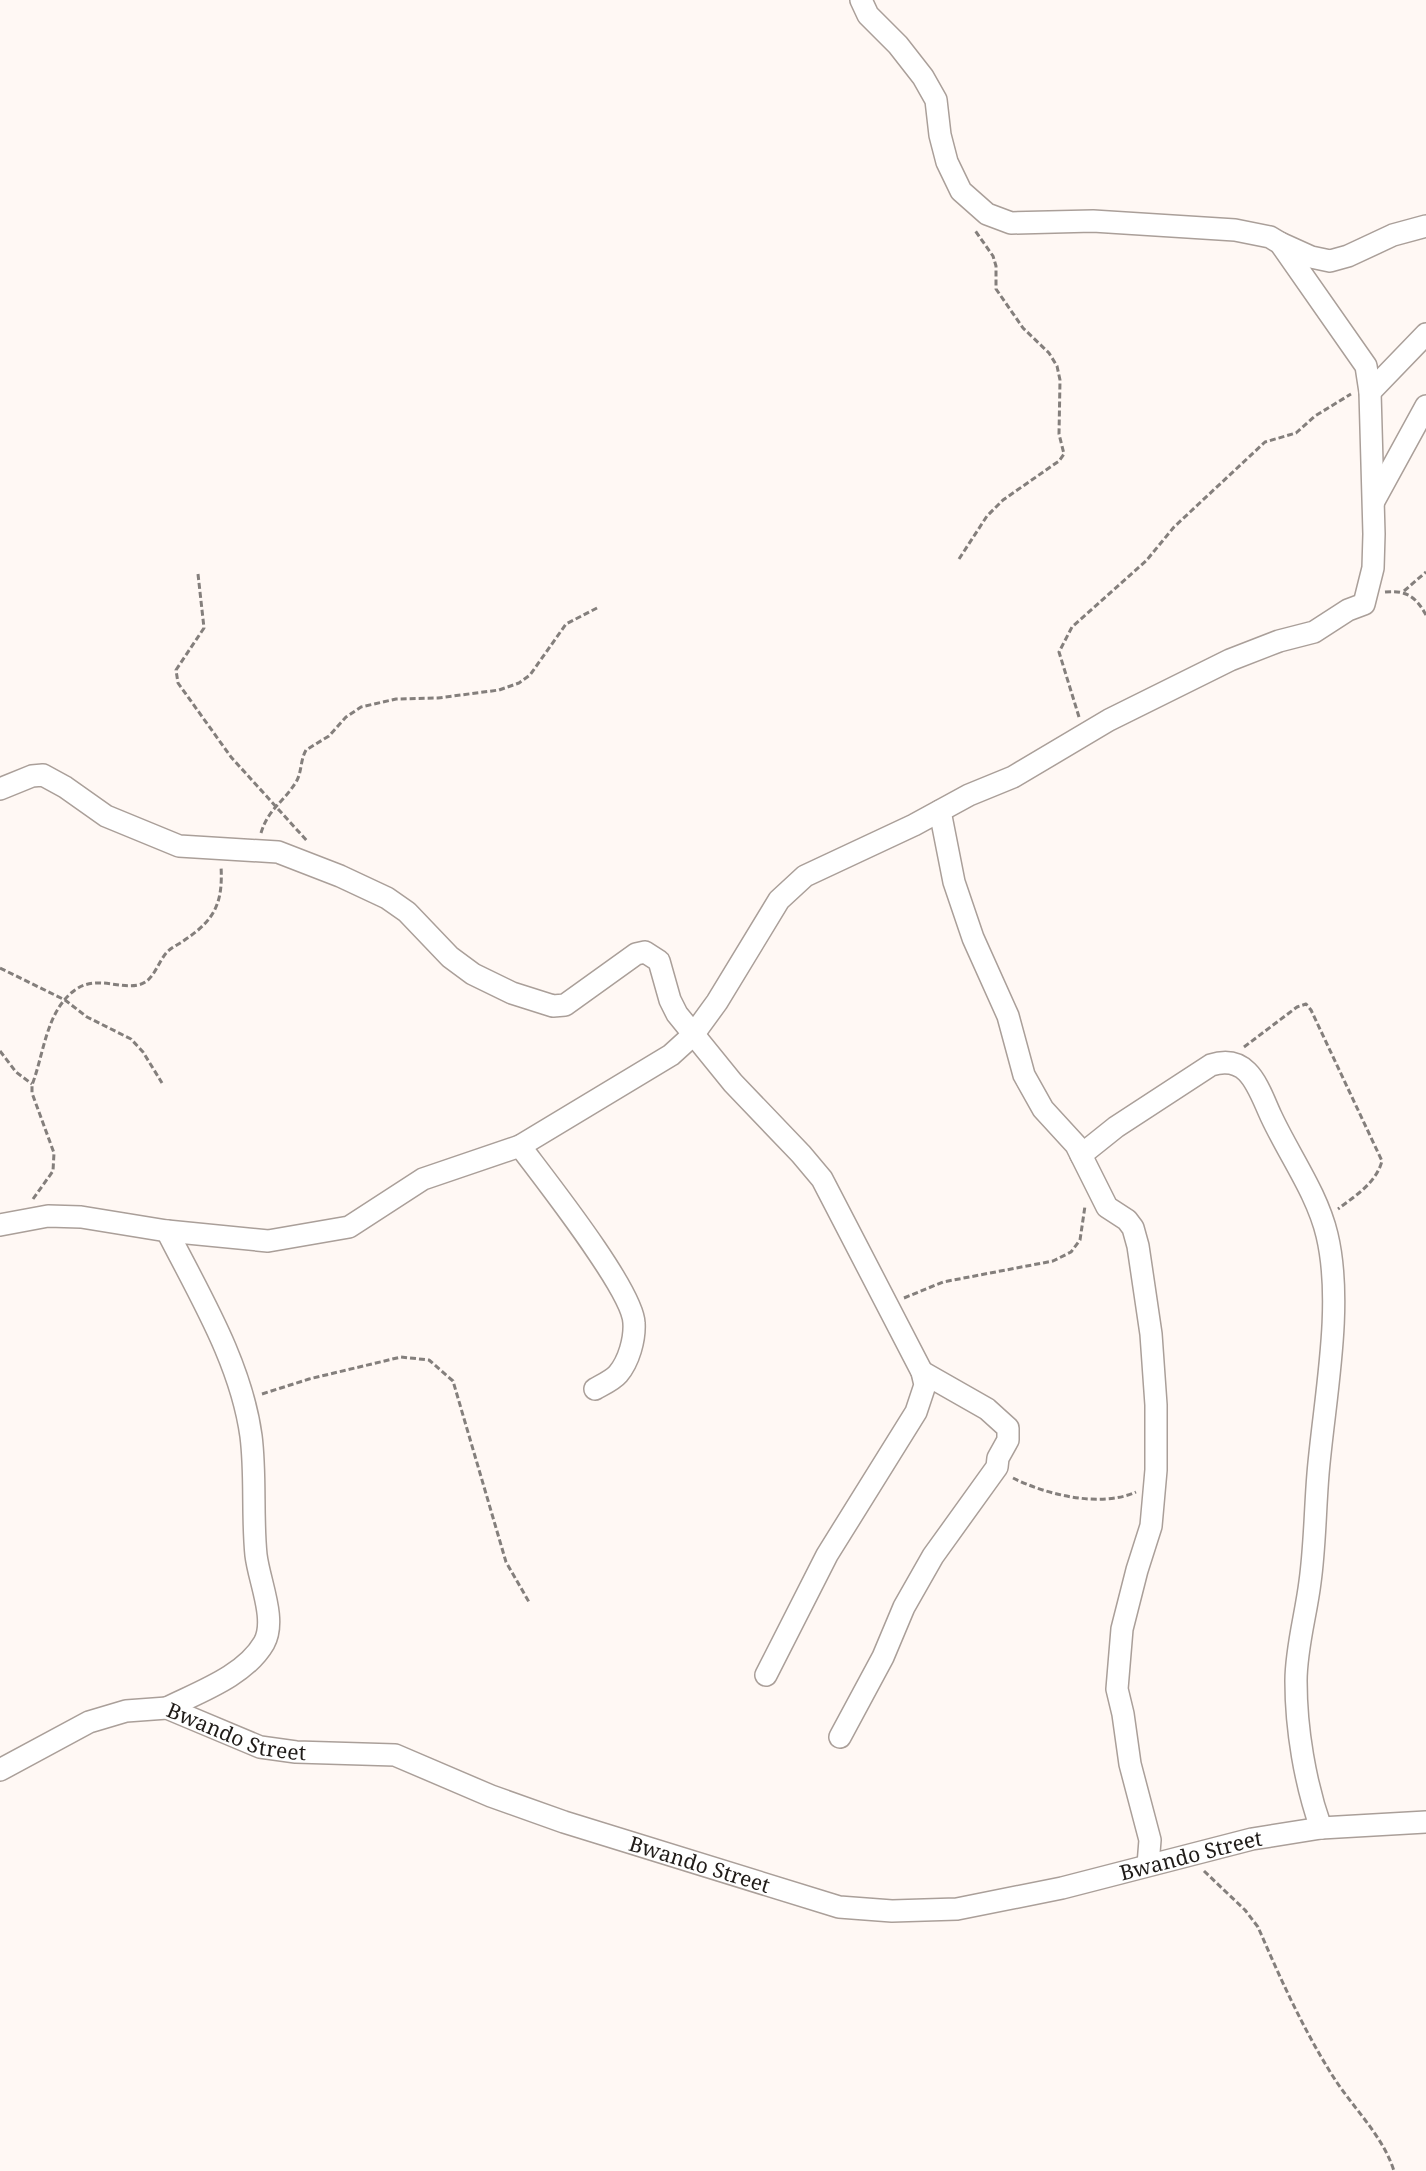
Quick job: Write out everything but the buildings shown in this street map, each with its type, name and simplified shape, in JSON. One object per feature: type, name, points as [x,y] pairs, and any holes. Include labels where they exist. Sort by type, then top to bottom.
[{"type":"street","points":[[861,0],[868,15],[898,45],[923,77],[936,100],[940,135],[947,162],[961,191],[987,214],[1011,223],[1093,221],[1235,230],[1270,237],[1311,257],[1329,261],[1348,256],[1393,235],[1426,226]]},
{"type":"street","points":[[9,1222],[48,1216],[81,1217],[167,1231],[268,1241],[323,1234],[349,1227],[423,1179],[519,1146],[662,1061],[693,1035],[717,1002],[779,900],[805,876],[940,812],[969,795],[1013,777],[1085,734],[1230,660],[1279,641],[1314,632],[1348,610],[1364,604],[1373,568],[1374,501],[1366,366],[1356,347],[1281,243]]},
{"type":"street","points":[[1369,388],[1426,334]]},
{"type":"street","points":[[1374,501],[1426,406]]},
{"type":"street","points":[[0,789],[33,776],[43,775],[115,820],[179,846],[279,852],[340,876],[387,898],[407,912],[450,957],[472,974],[512,993],[552,1006],[565,1005],[636,954],[645,952],[652,954],[659,961],[670,1000],[677,1014],[733,1083],[822,1179],[922,1372],[925,1385],[916,1412],[827,1555],[766,1675]]},
{"type":"street","points":[[940,812],[954,882],[973,938],[1008,1016],[1024,1075],[1043,1109],[1076,1145],[1107,1207],[1126,1220],[1133,1228],[1152,1346],[1156,1405],[1155,1483],[1151,1526],[1122,1629],[1117,1689],[1124,1714],[1130,1764],[1150,1840],[1148,1865]]},
{"type":"street","points":[[1081,1155],[1116,1127],[1181,1084],[1211,1065],[1226,1060],[1245,1069],[1256,1083],[1327,1234],[1333,1292],[1330,1358],[1318,1473],[1314,1555],[1296,1679],[1306,1771],[1321,1828]]},
{"type":"street","points":[[519,1146],[606,1265],[624,1295],[634,1320],[632,1346],[617,1375],[595,1389]]},
{"type":"street","points":[[167,1231],[215,1326],[238,1378],[251,1436],[256,1555],[270,1629],[265,1642],[253,1659],[230,1676],[167,1708]]},
{"type":"street","points":[[840,1737],[883,1657],[904,1607],[933,1556],[997,1467],[998,1458],[1008,1440],[1008,1428],[987,1408],[922,1372]]},
{"type":"street","name":"Bwando Street","points":[[0,1770],[89,1722],[126,1711],[167,1708],[260,1747],[296,1752],[395,1755],[491,1796],[564,1822],[839,1907],[892,1911],[957,1910],[1062,1888],[1252,1839],[1321,1828],[1426,1822]]},
{"type":"path","points":[[959,559],[987,516],[1003,500],[1059,461],[1064,454],[1059,434],[1060,380],[1057,366],[1049,353],[1023,328],[996,289],[996,266],[993,256],[970,224]]},
{"type":"path","points":[[1085,734],[1059,652],[1072,627],[1146,561],[1174,527],[1265,442],[1296,433],[1337,401],[1369,388]]},
{"type":"path","points":[[1366,597],[1404,591],[1426,572]]},
{"type":"path","points":[[198,574],[204,628],[176,670],[178,682],[231,757],[311,846]]},
{"type":"path","points":[[1404,591],[1417,600],[1426,615]]},
{"type":"path","points":[[256,849],[264,821],[300,775],[306,750],[329,736],[346,717],[361,706],[396,699],[438,698],[500,690],[519,683],[530,675],[566,624],[599,607]]},
{"type":"path","points":[[9,1222],[53,1171],[54,1153],[32,1093],[32,1085],[48,1029],[65,1000],[82,986],[114,983],[137,985],[150,979],[167,953],[211,918],[222,890],[220,849]]},
{"type":"path","points":[[0,968],[65,1000],[87,1017],[131,1039],[143,1052],[162,1083]]},
{"type":"path","points":[[1226,1060],[1297,1007],[1306,1004],[1311,1010],[1382,1161],[1378,1173],[1358,1194],[1322,1221]]},
{"type":"path","points":[[0,1051],[16,1072],[32,1085]]},
{"type":"path","points":[[887,1308],[913,1293],[943,1282],[1053,1261],[1071,1252],[1080,1240],[1084,1228],[1084,1200]]},
{"type":"path","points":[[243,1401],[309,1379],[401,1357],[429,1360],[453,1381],[506,1562],[529,1602]]},
{"type":"path","points":[[997,1467],[1014,1479],[1055,1496],[1114,1499],[1155,1483]]},
{"type":"path","points":[[1187,1855],[1245,1910],[1258,1927],[1314,2043],[1339,2085],[1383,2147],[1394,2171]]}]
